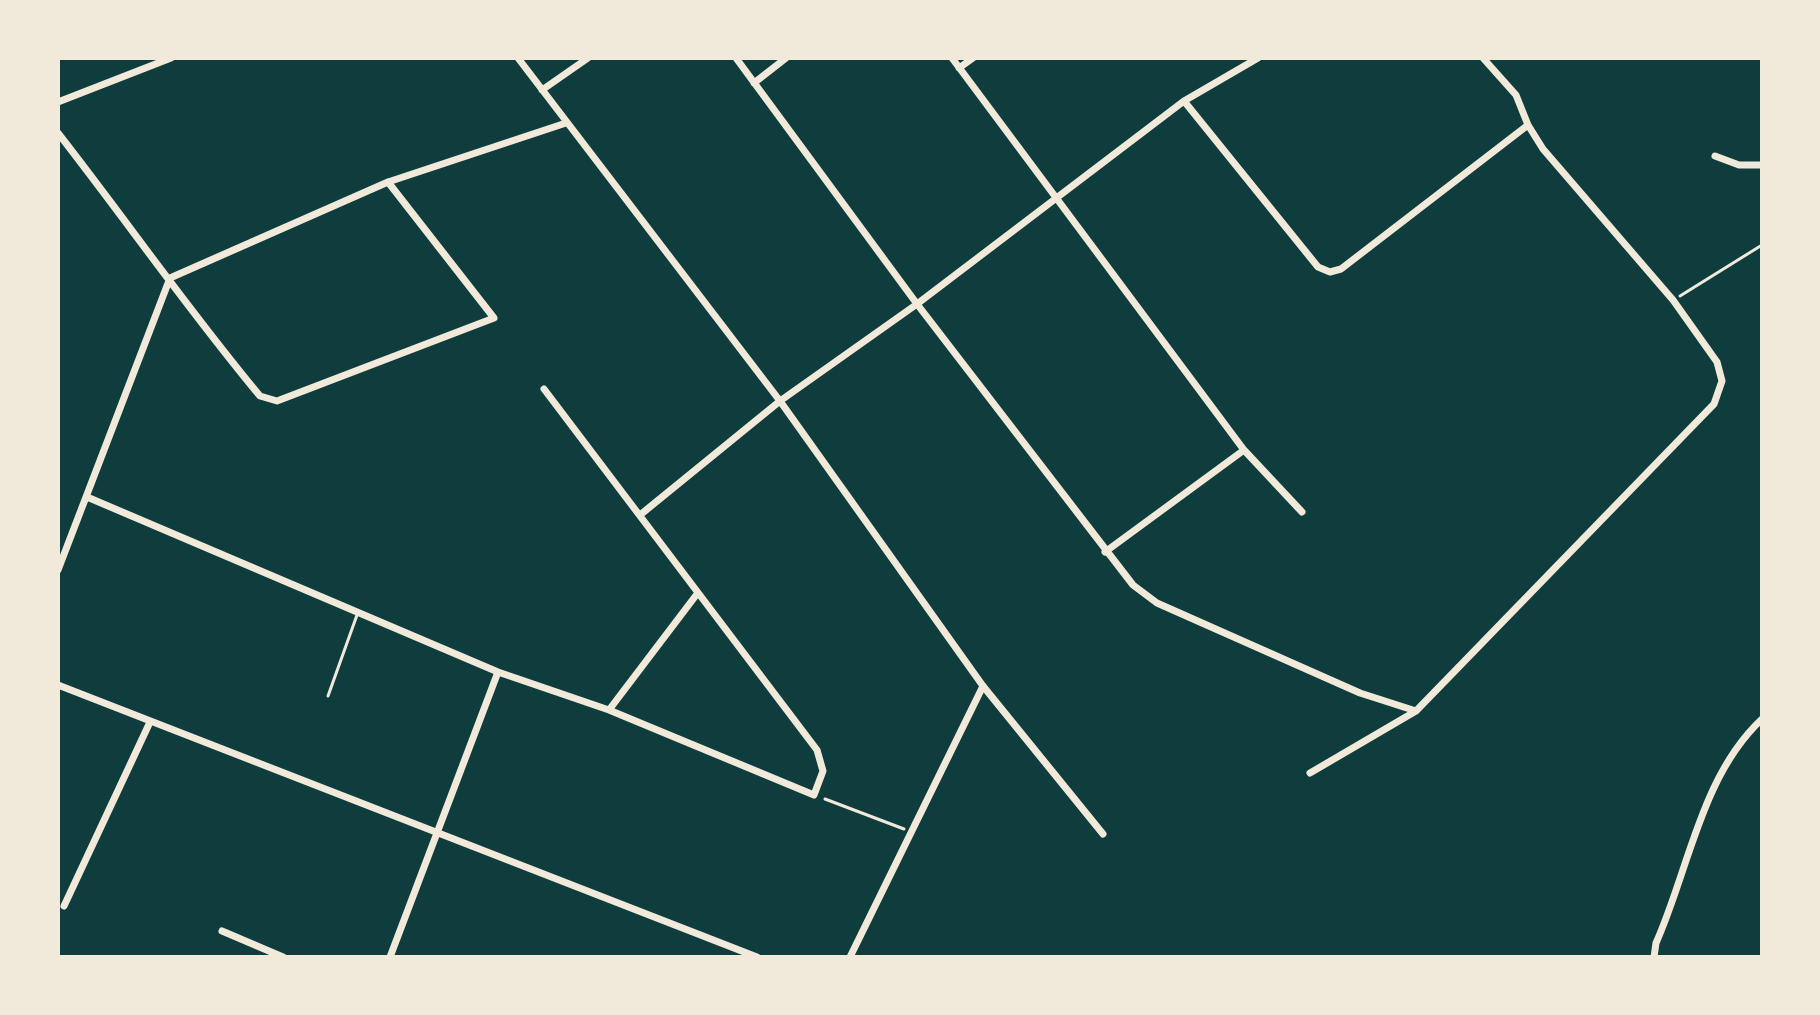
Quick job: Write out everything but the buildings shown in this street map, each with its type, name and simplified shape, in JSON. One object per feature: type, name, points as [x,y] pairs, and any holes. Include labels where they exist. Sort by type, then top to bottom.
[{"type":"street","points":[[58,102],[171,58]]},
{"type":"street","points":[[518,58],[780,401],[983,686],[1103,834]]},
{"type":"street","points":[[542,90],[588,58]]},
{"type":"street","points":[[736,58],[917,304],[1133,585],[1157,603],[1360,693],[1416,711]]},
{"type":"street","points":[[754,83],[786,58]]},
{"type":"street","points":[[952,58],[1244,450],[1302,512]]},
{"type":"street","points":[[959,68],[973,58]]},
{"type":"street","points":[[640,515],[780,401],[917,304],[1184,101],[1258,58]]},
{"type":"street","points":[[1310,773],[1416,711],[1714,404],[1722,381],[1717,362],[1673,300],[1543,149],[1528,125],[1516,95],[1483,58]]},
{"type":"street","points":[[1184,101],[1318,267],[1330,272],[1341,269],[1528,125]]},
{"type":"street","points":[[58,570],[170,278],[388,182],[566,123]]},
{"type":"street","points":[[58,133],[170,278],[204,329],[260,396],[277,401],[494,318],[388,182]]},
{"type":"street","points":[[1715,156],[1739,165],[1762,165]]},
{"type":"street","points":[[87,497],[498,672],[609,710],[814,795],[823,771],[817,750],[544,389]]},
{"type":"street","points":[[1105,552],[1244,450]]},
{"type":"street","points":[[609,710],[697,594]]},
{"type":"street","points":[[390,957],[498,672]]},
{"type":"street","points":[[58,685],[757,957]]},
{"type":"street","points":[[850,957],[983,686]]},
{"type":"street","points":[[1654,957],[1714,787],[1749,731],[1762,719]]},
{"type":"street","points":[[64,906],[150,722]]},
{"type":"street","points":[[222,931],[283,957]]},
{"type":"lane","points":[[328,696],[358,612]]},
{"type":"path","points":[[1673,300],[1741,262],[1762,245]]},
{"type":"path","points":[[814,795],[912,832]]}]
